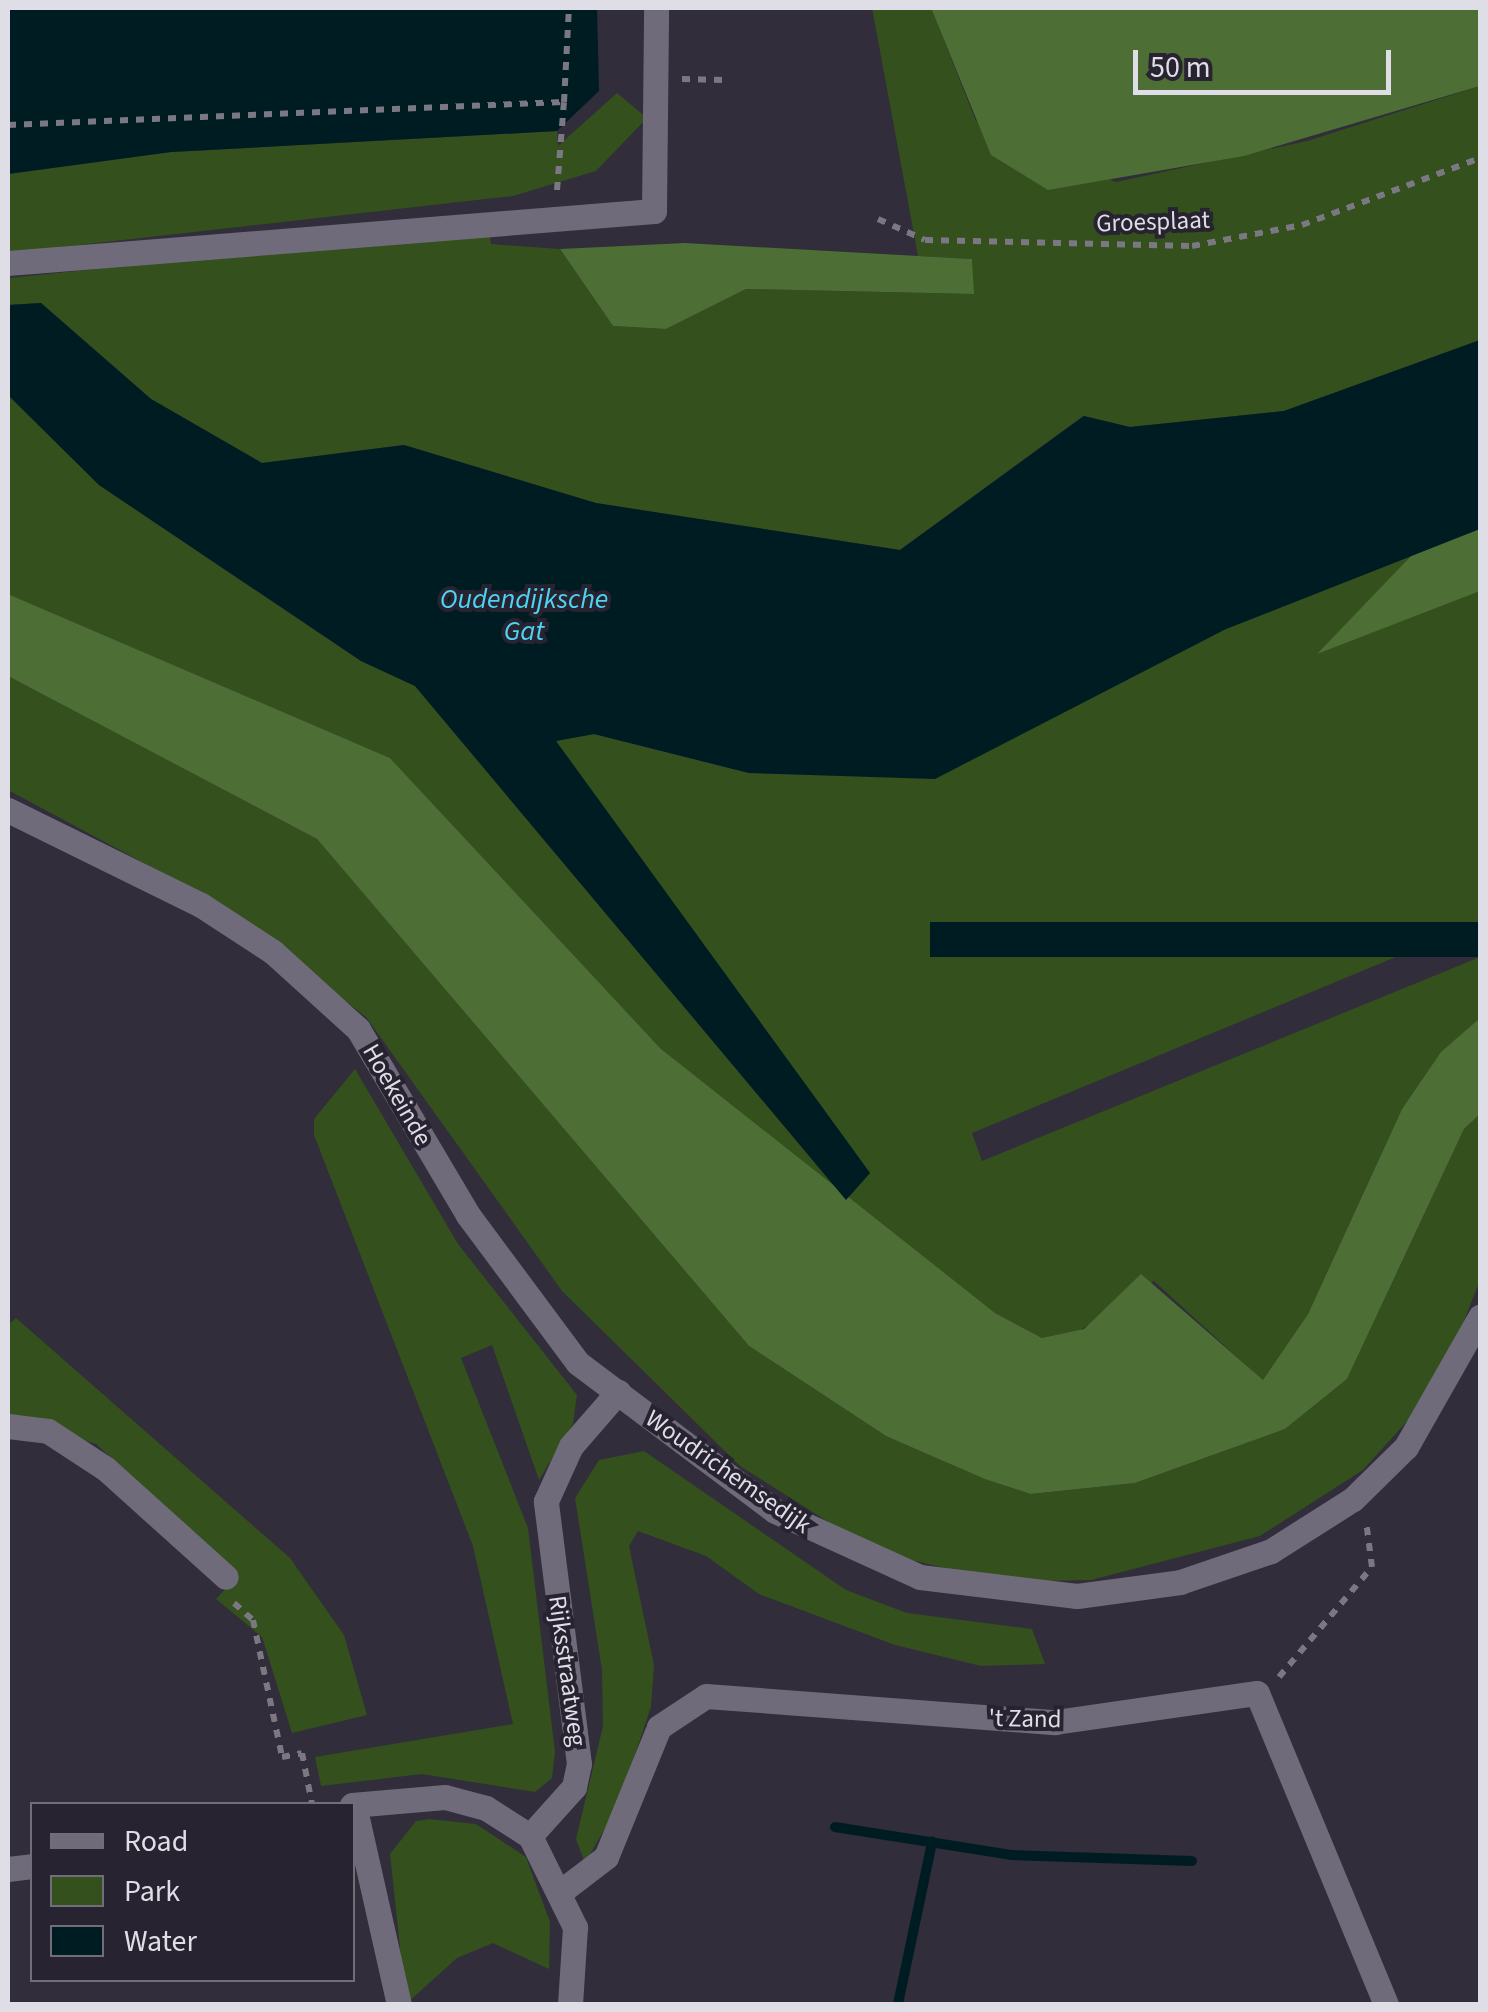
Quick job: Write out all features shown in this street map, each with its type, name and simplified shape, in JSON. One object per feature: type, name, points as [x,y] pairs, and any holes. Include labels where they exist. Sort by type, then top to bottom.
[{"type":"street","points":[[8,263],[654,211],[656,8]]},
{"type":"street","name":"Hoekeinde","points":[[8,810],[201,905],[274,952],[358,1029],[468,1215],[578,1363],[618,1392]]},
{"type":"street","name":"Woudrichemsedijk","points":[[618,1392],[790,1519],[866,1557],[974,1589],[1077,1596],[1180,1582],[1271,1551],[1353,1499],[1428,1418],[1480,1317]]},
{"type":"street","name":"Rijksstraatweg","points":[[530,1836],[574,1787],[579,1764],[546,1501],[571,1446],[618,1392]]},
{"type":"street","points":[[8,1426],[48,1431],[106,1468],[226,1577]]},
{"type":"street","points":[[1258,1692],[1386,2004]]},
{"type":"street","name":"'t Zand","points":[[564,1889],[606,1857],[660,1727],[706,1696],[1055,1722],[1258,1692]]},
{"type":"street","points":[[355,1805],[444,1797],[486,1808],[530,1836],[564,1889],[575,1927],[570,2004]]},
{"type":"street","points":[[355,1813],[400,2004]]},
{"type":"path","points":[[560,167],[569,8]]},
{"type":"path","points":[[655,78],[725,80]]},
{"type":"path","points":[[8,125],[564,102]]},
{"type":"path","name":"Groesplaat","points":[[878,219],[925,240],[1192,246],[1302,225],[1480,158]]},
{"type":"path","points":[[1258,1692],[1312,1646],[1372,1567],[1372,1536],[1353,1499]]},
{"type":"path","points":[[226,1577],[217,1588],[253,1620],[282,1757],[302,1752],[312,1802]]},
{"type":"green space","points":[[872,8],[931,8],[976,121],[1116,182],[1307,141],[1480,86],[1480,340],[1284,411],[1130,427],[1083,416],[900,550],[595,503],[404,445],[262,463],[151,399],[41,303],[8,305],[8,278],[489,229],[491,244],[560,249],[613,326],[666,329],[746,289],[973,294],[972,259],[918,256]]},
{"type":"green space","points":[[931,8],[1480,8],[1480,86],[1244,156],[1048,190],[991,155]]},
{"type":"green space","points":[[617,93],[647,118],[596,171],[513,196],[8,253],[8,174],[171,152],[557,131],[558,146]]},
{"type":"green space","points":[[685,243],[972,259],[974,294],[746,289],[666,329],[613,326],[560,249]]},
{"type":"green space","points":[[8,395],[99,485],[361,661],[415,686],[846,1200],[661,1049],[390,758],[8,594]]},
{"type":"green space","points":[[1480,519],[1480,591],[1317,654],[1412,555]]},
{"type":"green space","points":[[1480,529],[1480,922],[972,1133],[982,1161],[1480,957],[1480,1018],[1441,1053],[1402,1109],[1308,1314],[1263,1381],[1154,1281],[1067,1339],[1042,1338],[995,1313],[846,1200],[870,1173],[555,741],[594,734],[749,773],[1226,629]]},
{"type":"green space","points":[[8,594],[390,758],[661,1049],[995,1313],[1042,1338],[1084,1329],[1141,1274],[1263,1380],[1308,1314],[1402,1109],[1441,1052],[1480,1018],[1480,1114],[1464,1129],[1347,1379],[1285,1429],[1135,1483],[1031,1494],[985,1479],[886,1436],[749,1346],[317,839],[8,676]]},
{"type":"green space","points":[[8,676],[317,839],[749,1346],[886,1436],[1032,1494],[1135,1483],[1285,1429],[1347,1379],[1464,1129],[1480,1114],[1480,1280],[1462,1326],[1409,1419],[1363,1470],[1260,1536],[1091,1580],[1006,1582],[876,1552],[740,1466],[562,1291],[366,1017],[222,905],[8,790]]},
{"type":"green space","points":[[355,1069],[458,1244],[577,1395],[573,1424],[539,1480],[492,1345],[461,1358],[528,1528],[555,1752],[552,1778],[535,1792],[422,1774],[321,1786],[315,1757],[513,1724],[473,1546],[314,1135],[314,1119]]},
{"type":"green space","points":[[16,1318],[290,1558],[344,1635],[367,1715],[292,1733],[262,1637],[216,1599],[239,1574],[96,1444],[8,1418],[8,1325]]},
{"type":"green space","points":[[644,1451],[846,1590],[907,1613],[1032,1629],[1045,1664],[981,1666],[895,1645],[759,1594],[706,1556],[638,1531],[629,1546],[654,1665],[651,1707],[617,1808],[585,1863],[576,1839],[603,1726],[602,1670],[575,1498],[599,1460]]},
{"type":"green space","points":[[416,1821],[476,1824],[526,1857],[550,1922],[549,1969],[493,1943],[457,1958],[406,2004],[390,1854]]},
{"type":"water","points":[[8,8],[597,8],[599,91],[557,131],[171,152],[8,174]]},
{"type":"water","name":"Oudendijksche Gat","points":[[41,303],[151,399],[262,463],[404,445],[596,503],[900,550],[1084,416],[1130,427],[1284,411],[1480,340],[1480,529],[1226,629],[935,779],[749,773],[594,734],[556,741],[870,1173],[846,1200],[415,686],[361,661],[99,485],[8,395],[8,305]]},
{"type":"water","points":[[930,922],[1480,922],[1480,957],[930,957]]},
{"type":"waterway","points":[[835,1827],[1011,1855],[1192,1861]]},
{"type":"waterway","points":[[898,2004],[932,1842]]}]
